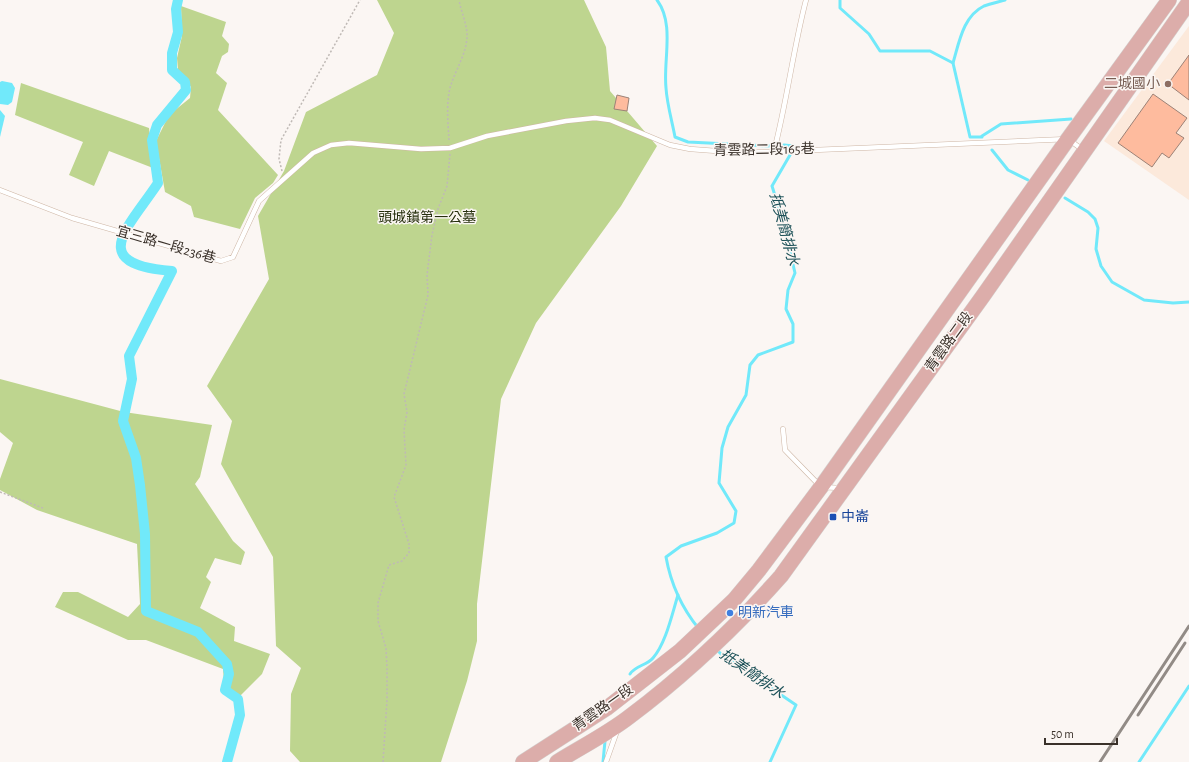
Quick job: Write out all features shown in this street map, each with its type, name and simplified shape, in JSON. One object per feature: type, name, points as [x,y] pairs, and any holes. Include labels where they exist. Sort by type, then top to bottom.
[{"type":"main road","name":"青雲路二段","points":[[680,651],[734,600],[759,570],[821,487],[1068,139],[1169,0]]},
{"type":"main road","name":"青雲路二段","points":[[692,667],[723,639],[781,576],[983,296],[1084,150],[1174,29],[1189,2]]},
{"type":"main road","points":[[1157,17],[1174,29]]},
{"type":"main road","name":"青雲路一段","points":[[523,762],[607,708],[680,651]]},
{"type":"main road","name":"青雲路一段","points":[[557,762],[620,723],[692,667]]},
{"type":"lane","points":[[774,151],[788,92],[796,38],[806,0]]},
{"type":"lane","name":"青雲路二段165巷","points":[[450,148],[488,136],[566,121],[596,118],[610,120],[670,145],[690,149],[743,153],[1068,139]]},
{"type":"lane","points":[[1068,139],[1084,150]]},
{"type":"lane","name":"宜三路一段236巷","points":[[0,190],[72,218],[221,261],[233,258],[259,202],[313,153],[331,145],[349,143],[421,149],[450,148]]},
{"type":"lane","points":[[783,429],[785,450],[821,487],[844,489]]},
{"type":"lane","points":[[606,762],[620,723]]},
{"type":"path","points":[[284,179],[279,159],[281,140],[360,0]]},
{"type":"path","points":[[383,762],[387,700],[387,668],[386,648],[378,621],[378,603],[389,565],[402,561],[408,553],[409,544],[394,497],[406,465],[404,430],[407,412],[404,394],[428,295],[427,275],[432,235],[438,208],[447,186],[450,148],[449,96],[455,72],[464,52],[467,33],[459,0]]},
{"type":"path","points":[[0,492],[43,508]]},
{"type":"shaded area","name":"二城國小","points":[[1189,26],[1189,200],[1104,141]]},
{"type":"green space","name":"頭城鎮第一公墓","points":[[377,0],[584,0],[606,47],[610,91],[657,146],[621,206],[536,323],[501,399],[477,604],[477,641],[467,681],[441,762],[300,762],[290,751],[291,694],[301,668],[276,646],[273,557],[221,464],[232,421],[207,386],[269,279],[258,216],[284,171],[306,112],[377,75],[394,33]]},
{"type":"green space","points":[[181,6],[226,22],[222,36],[229,44],[228,52],[222,56],[216,73],[227,83],[218,110],[278,175],[273,183],[255,198],[240,229],[194,217],[191,206],[165,192],[156,141],[169,115],[190,98],[191,87],[178,70],[177,58],[182,36]]},
{"type":"green space","points":[[21,83],[149,128],[153,168],[109,151],[94,186],[69,175],[83,142],[15,115]]},
{"type":"green space","points":[[0,379],[124,412],[212,425],[200,477],[195,484],[233,541],[245,552],[241,565],[215,558],[206,577],[211,582],[200,608],[235,627],[234,641],[270,654],[262,674],[235,701],[225,692],[223,669],[146,640],[128,640],[55,607],[63,592],[78,592],[128,617],[140,604],[137,544],[37,510],[0,490],[0,479],[13,443],[0,432]]},
{"type":"water","points":[[0,82],[12,83],[15,88],[12,102],[8,105],[0,104]]},
{"type":"water","points":[[0,110],[5,116],[0,137]]},
{"type":"building","points":[[1189,55],[1189,100],[1168,84]]},
{"type":"building","points":[[1153,94],[1187,118],[1176,133],[1184,138],[1169,158],[1162,153],[1152,167],[1118,143]]},
{"type":"building","points":[[617,95],[629,98],[627,111],[614,109]]},
{"type":"waterway","points":[[178,0],[176,9],[178,32],[172,53],[172,70],[185,82],[186,90],[157,125],[152,140],[158,183],[127,228],[122,241],[122,252],[129,260],[145,267],[172,271],[129,356],[132,379],[123,421],[136,458],[140,485],[145,534],[146,611],[198,632],[227,664],[229,674],[225,690],[238,699],[240,715],[227,762]]},
{"type":"waterway","points":[[657,0],[666,20],[667,42],[665,77],[668,106],[675,137],[688,142],[771,146]]},
{"type":"waterway","points":[[840,0],[840,8],[869,34],[880,51],[930,51],[953,63],[970,137],[982,137]]},
{"type":"waterway","points":[[953,63],[963,31],[971,16],[984,6],[1005,0]]},
{"type":"waterway","points":[[982,136],[1001,124],[1071,119]]},
{"type":"waterway","points":[[784,145],[794,146]]},
{"type":"waterway","points":[[992,150],[1008,170],[1028,180]]},
{"type":"waterway","name":"抵美簡排水","points":[[699,629],[682,604],[674,586],[666,557],[681,546],[717,533],[734,523],[736,511],[719,483],[722,448],[728,427],[746,395],[750,365],[758,355],[793,342],[793,324],[786,309],[788,290],[795,273],[783,221],[772,186],[790,155]]},
{"type":"waterway","points":[[1065,198],[1088,212],[1095,219],[1098,228],[1096,249],[1101,266],[1112,282],[1144,300],[1173,303],[1189,302]]},
{"type":"waterway","points":[[630,674],[635,669],[650,661],[658,652],[668,628],[678,595]]},
{"type":"waterway","name":"抵美簡排水","points":[[717,650],[796,705],[770,762]]},
{"type":"waterway","points":[[1139,762],[1189,686]]},
{"type":"waterway","points":[[603,762],[605,741]]},
{"type":"railway","points":[[1100,762],[1189,626]]},
{"type":"railway","points":[[1138,715],[1185,643]]},
{"type":"place","name":"二城國小","points":[[1168,84]]},
{"type":"place","name":"中崙","points":[[833,517]]},
{"type":"place","name":"明新汽車","points":[[730,613]]}]
